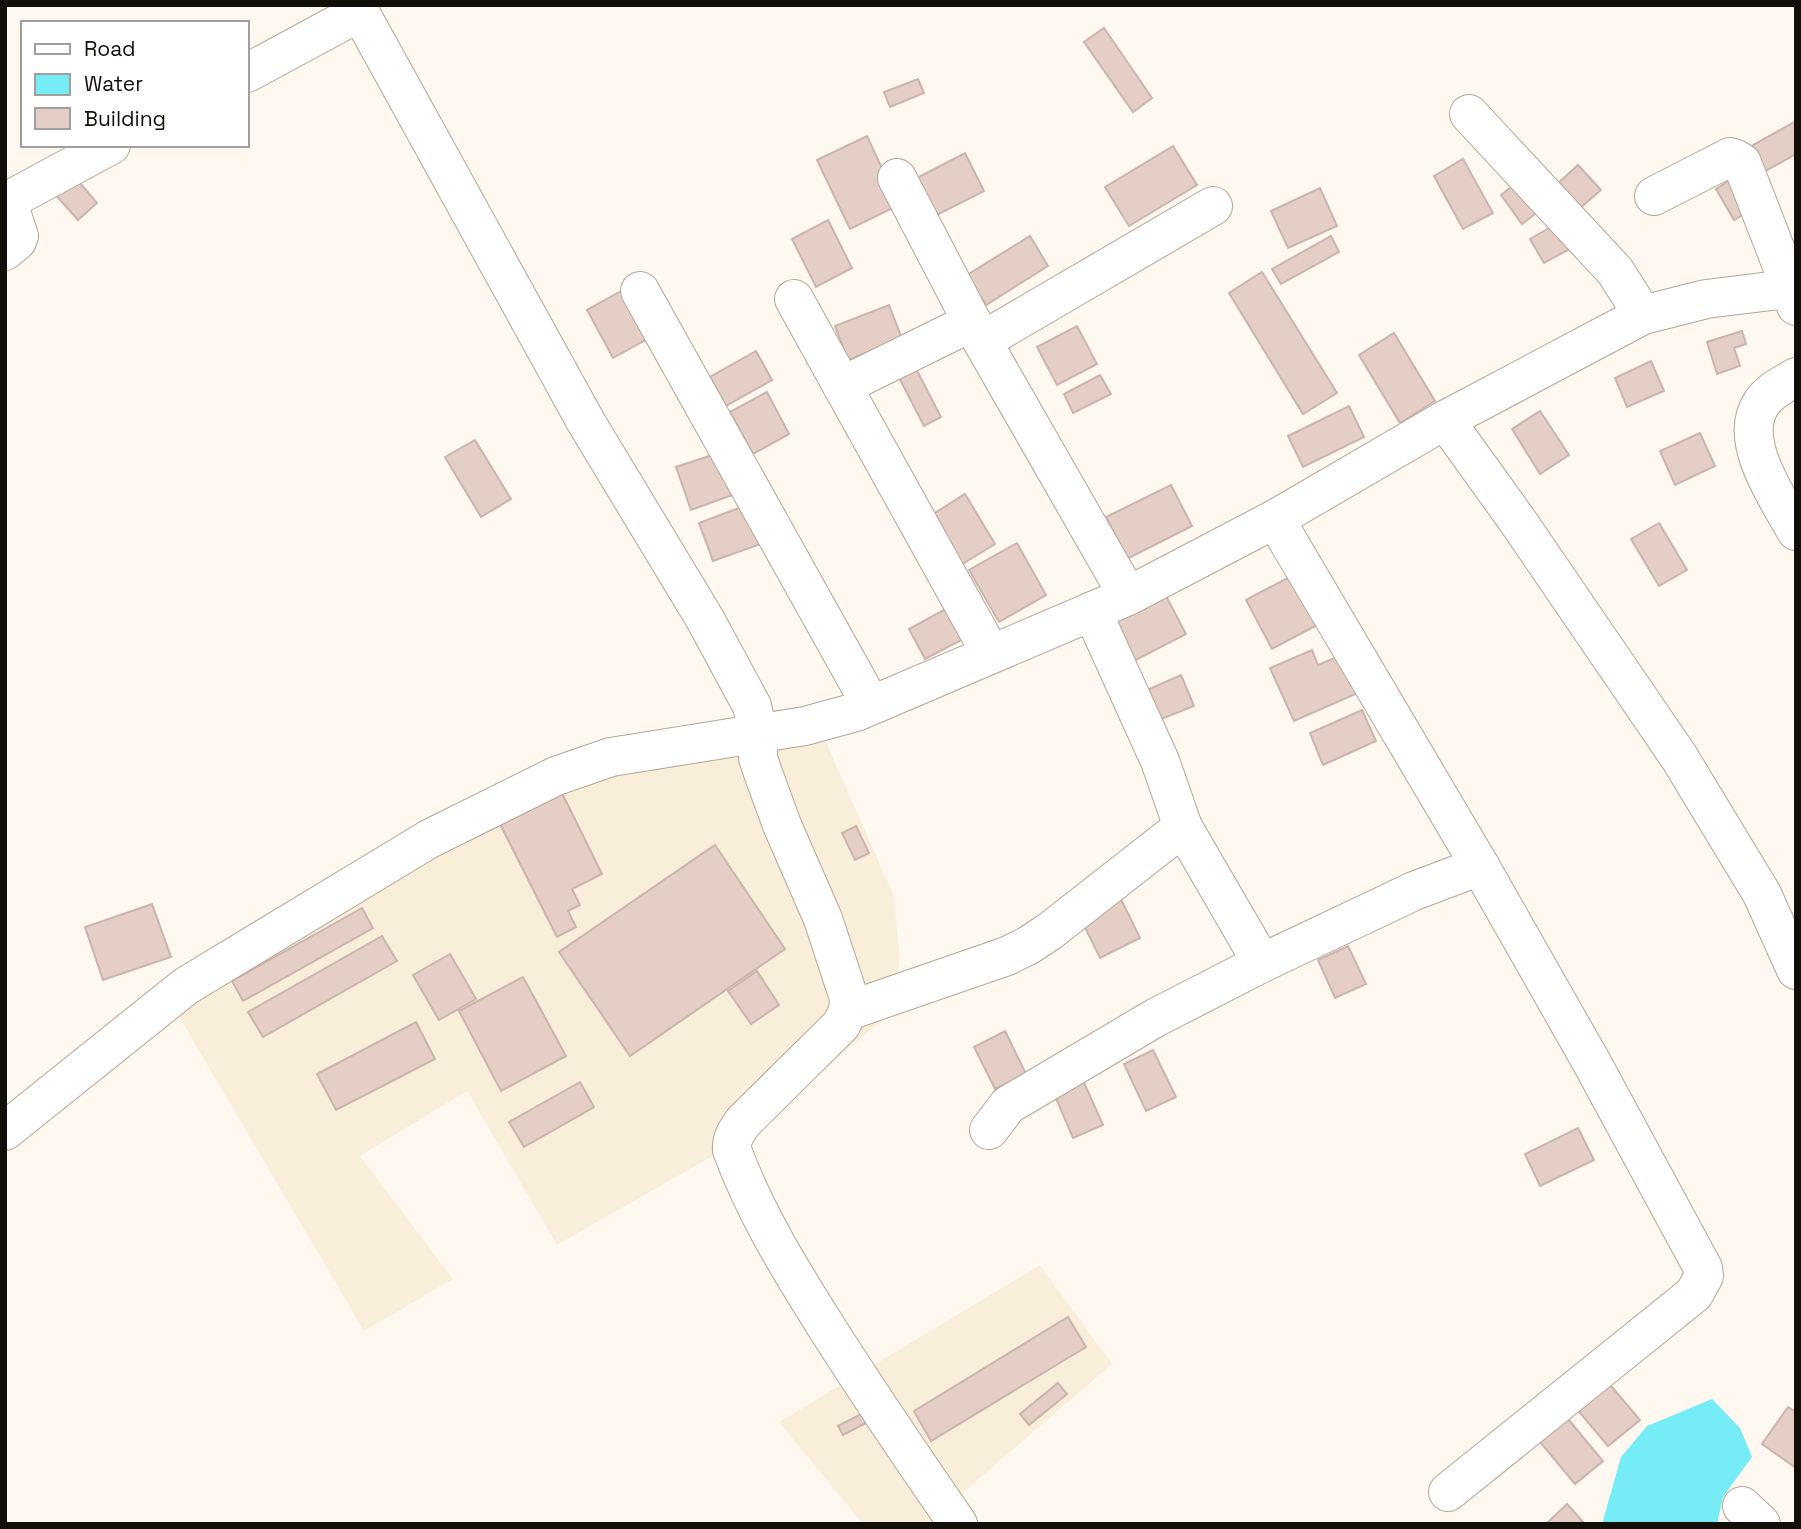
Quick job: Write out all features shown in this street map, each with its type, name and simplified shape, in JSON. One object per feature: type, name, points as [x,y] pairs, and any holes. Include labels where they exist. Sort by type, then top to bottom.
[{"type":"street","points":[[248,72],[358,9],[586,422],[711,630],[752,706],[758,734],[758,758],[763,774],[823,919],[849,998],[848,1011],[841,1025],[743,1122],[734,1134],[732,1150],[785,1262],[877,1406],[958,1524]]},
{"type":"street","points":[[1469,114],[1615,271],[1643,315]]},
{"type":"street","points":[[5,251],[19,236],[9,206],[15,197],[107,147]]},
{"type":"street","points":[[5,1131],[186,986],[429,839],[556,776],[611,757],[805,726],[856,712],[1128,596],[1275,519],[1445,420],[1643,315],[1706,299],[1794,294],[1742,163],[1737,159],[1730,158],[1654,196]]},
{"type":"street","points":[[897,178],[977,331],[1128,596]]},
{"type":"street","points":[[842,386],[977,331],[1213,206]]},
{"type":"street","points":[[640,292],[871,705]]},
{"type":"street","points":[[794,299],[991,654]]},
{"type":"street","points":[[1796,377],[1765,398],[1759,406],[1754,428],[1757,457],[1796,531]]},
{"type":"street","points":[[1445,420],[1679,757],[1762,894],[1796,970]]},
{"type":"street","points":[[1275,519],[1480,866],[1605,1087],[1703,1268],[1704,1276],[1694,1294],[1448,1492]]},
{"type":"street","points":[[1093,611],[1160,761],[1183,827],[1262,963]]},
{"type":"street","points":[[848,1011],[1007,956],[1029,945],[1183,827]]},
{"type":"street","points":[[989,1130],[1008,1104],[1155,1018],[1413,891],[1480,866]]},
{"type":"shaded area","points":[[824,738],[894,896],[899,952],[897,1008],[732,1145],[557,1245],[467,1091],[360,1156],[453,1279],[364,1331],[171,1003],[592,767]]},
{"type":"shaded area","points":[[1040,1265],[1112,1364],[939,1513],[946,1524],[863,1524],[779,1422]]},
{"type":"water","points":[[1712,1399],[1740,1428],[1752,1457],[1723,1497],[1717,1524],[1602,1524],[1621,1457],[1647,1426]]},
{"type":"building","points":[[1104,28],[1152,98],[1133,112],[1084,42]]},
{"type":"building","points":[[918,79],[924,93],[890,107],[884,92]]},
{"type":"building","points":[[1796,121],[1796,154],[1762,173],[1748,148]]},
{"type":"building","points":[[867,136],[899,205],[850,229],[817,160]]},
{"type":"building","points":[[1173,146],[1197,185],[1129,226],[1105,187]]},
{"type":"building","points":[[965,153],[984,191],[933,217],[913,180]]},
{"type":"building","points":[[1463,159],[1493,213],[1463,229],[1434,176]]},
{"type":"building","points":[[1578,165],[1601,190],[1579,209],[1556,185]]},
{"type":"building","points":[[73,175],[97,203],[78,220],[53,192]]},
{"type":"building","points":[[1527,175],[1548,204],[1522,224],[1501,195]]},
{"type":"building","points":[[1736,176],[1754,208],[1734,220],[1716,189]]},
{"type":"building","points":[[1320,188],[1337,226],[1288,248],[1271,211]]},
{"type":"building","points":[[828,220],[852,268],[816,287],[792,239]]},
{"type":"building","points":[[1563,220],[1577,245],[1544,263],[1530,239]]},
{"type":"building","points":[[1030,236],[1048,266],[986,305],[967,275]]},
{"type":"building","points":[[1331,236],[1339,252],[1281,284],[1272,269]]},
{"type":"building","points":[[1262,272],[1337,393],[1303,414],[1229,293]]},
{"type":"building","points":[[632,285],[658,333],[613,358],[587,310]]},
{"type":"building","points":[[889,305],[902,339],[848,360],[835,326]]},
{"type":"building","points":[[1077,326],[1097,364],[1057,385],[1037,347]]},
{"type":"building","points":[[1742,331],[1746,344],[1734,348],[1740,366],[1717,374],[1707,342]]},
{"type":"building","points":[[1394,333],[1435,401],[1400,423],[1359,355]]},
{"type":"building","points":[[756,351],[772,380],[726,406],[710,377]]},
{"type":"building","points":[[911,359],[941,417],[924,426],[894,368]]},
{"type":"building","points":[[1651,361],[1664,391],[1627,407],[1615,378]]},
{"type":"building","points":[[1100,375],[1111,394],[1073,413],[1064,394]]},
{"type":"building","points":[[767,392],[789,434],[753,454],[730,412]]},
{"type":"building","points":[[1349,406],[1364,437],[1303,467],[1288,436]]},
{"type":"building","points":[[1540,411],[1569,455],[1540,474],[1512,429]]},
{"type":"building","points":[[1700,433],[1715,466],[1675,485],[1660,451]]},
{"type":"building","points":[[475,440],[511,499],[481,517],[445,457]]},
{"type":"building","points":[[724,451],[738,493],[691,510],[676,467]]},
{"type":"building","points":[[1171,485],[1192,526],[1127,559],[1106,517]]},
{"type":"building","points":[[965,494],[995,544],[961,565],[930,516]]},
{"type":"building","points":[[752,503],[766,542],[713,561],[699,523]]},
{"type":"building","points":[[1659,523],[1687,570],[1659,586],[1631,539]]},
{"type":"building","points":[[1017,543],[1046,595],[999,622],[969,570]]},
{"type":"building","points":[[1295,574],[1321,623],[1272,649],[1246,600]]},
{"type":"building","points":[[1165,594],[1186,634],[1132,662],[1111,622]]},
{"type":"building","points":[[953,605],[969,636],[925,659],[909,629]]},
{"type":"building","points":[[1312,650],[1318,665],[1344,654],[1360,692],[1294,721],[1270,668]]},
{"type":"building","points":[[1181,675],[1194,706],[1159,720],[1147,690]]},
{"type":"building","points":[[1362,710],[1376,741],[1323,765],[1310,733]]},
{"type":"building","points":[[561,791],[602,874],[572,889],[580,905],[568,911],[576,927],[557,937],[499,822]]},
{"type":"building","points":[[856,826],[869,853],[855,860],[842,833]]},
{"type":"building","points":[[715,845],[785,949],[630,1056],[559,952]]},
{"type":"building","points":[[1118,893],[1140,938],[1100,958],[1078,913]]},
{"type":"building","points":[[152,904],[171,957],[103,980],[85,927]]},
{"type":"building","points":[[362,908],[373,928],[243,1001],[232,981]]},
{"type":"building","points":[[382,936],[397,961],[263,1037],[248,1012]]},
{"type":"building","points":[[1348,946],[1366,984],[1335,998],[1318,960]]},
{"type":"building","points":[[450,954],[476,999],[439,1020],[413,975]]},
{"type":"building","points":[[757,971],[779,1005],[751,1024],[728,991]]},
{"type":"building","points":[[523,977],[566,1056],[501,1091],[459,1011]]},
{"type":"building","points":[[416,1022],[435,1059],[336,1110],[317,1074]]},
{"type":"building","points":[[1005,1031],[1026,1074],[995,1089],[974,1047]]},
{"type":"building","points":[[1153,1050],[1176,1097],[1146,1111],[1124,1064]]},
{"type":"building","points":[[1081,1076],[1103,1125],[1073,1138],[1052,1089]]},
{"type":"building","points":[[580,1082],[594,1107],[524,1147],[509,1122]]},
{"type":"building","points":[[1578,1128],[1594,1160],[1540,1186],[1525,1154]]},
{"type":"building","points":[[1068,1317],[1086,1347],[931,1441],[914,1411]]},
{"type":"building","points":[[1596,1368],[1640,1420],[1608,1446],[1564,1394]]},
{"type":"building","points":[[1058,1383],[1067,1394],[1029,1425],[1020,1414]]},
{"type":"building","points":[[1788,1407],[1796,1412],[1796,1468],[1762,1444]]},
{"type":"building","points":[[1563,1413],[1603,1461],[1575,1484],[1535,1436]]},
{"type":"building","points":[[861,1414],[866,1423],[843,1435],[838,1426]]},
{"type":"building","points":[[1567,1504],[1585,1524],[1546,1524]]}]
